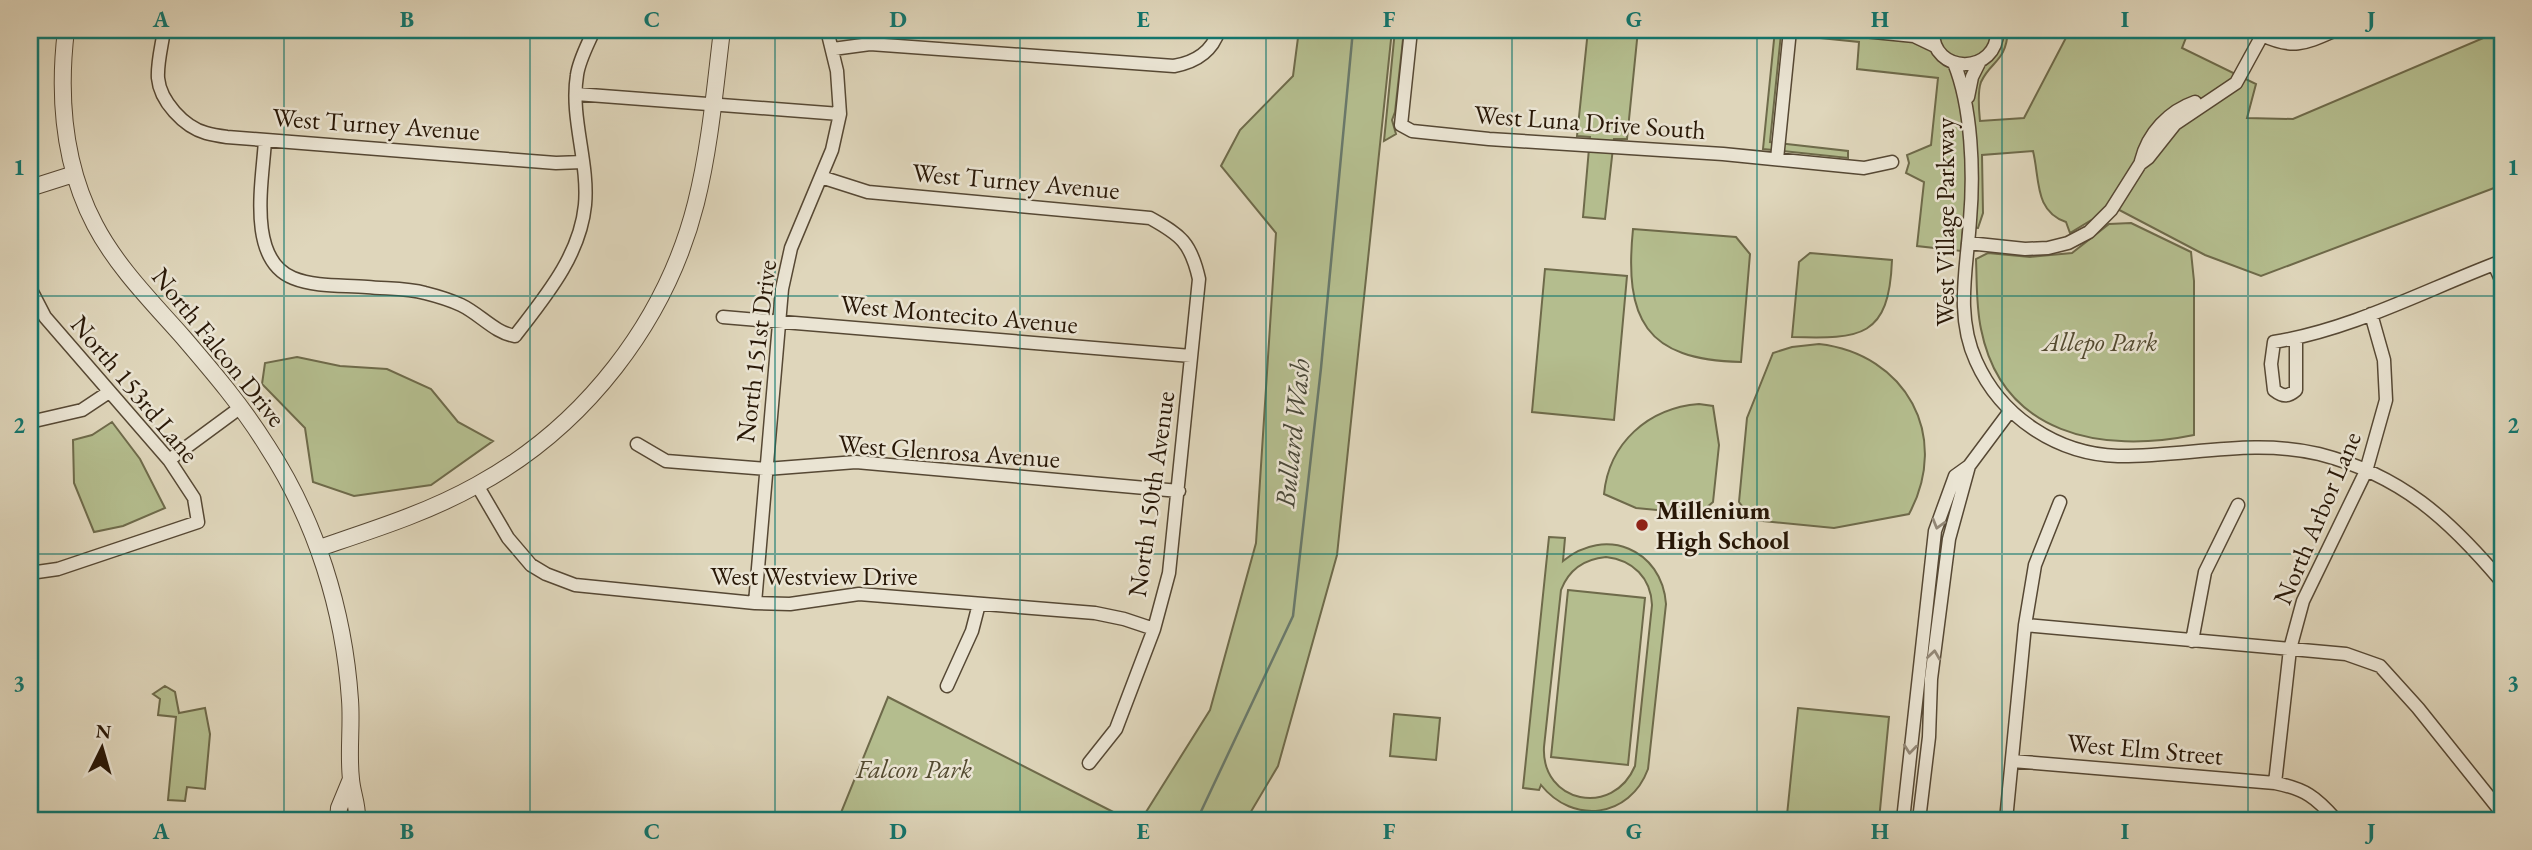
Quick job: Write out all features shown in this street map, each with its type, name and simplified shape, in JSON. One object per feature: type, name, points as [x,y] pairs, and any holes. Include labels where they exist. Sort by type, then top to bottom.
[{"type":"street","name":"North Falcon Drive","points":[[66,30],[62,105],[66,139],[74,174],[96,226],[134,281],[241,407],[286,478],[318,548],[336,607],[347,667],[352,728],[351,779],[358,810],[357,820]]},
{"type":"street","name":"West Turney Avenue","points":[[164,30],[158,76],[160,91],[173,110],[191,126],[204,133],[556,163],[583,162]]},
{"type":"street","points":[[265,140],[262,241],[272,261],[290,277],[310,283],[422,292],[460,304],[491,323],[501,334],[515,336],[549,292],[579,236],[585,204],[576,94],[577,75],[594,30]]},
{"type":"street","points":[[318,548],[413,514],[477,485],[525,455],[560,426],[601,384],[638,335],[665,286],[691,222],[705,156],[722,30]]},
{"type":"street","name":"North 151st Drive","points":[[755,603],[782,289],[791,248],[832,150],[840,114],[833,49],[827,30]]},
{"type":"street","points":[[833,49],[870,44],[1174,66],[1188,64],[1200,57],[1214,43],[1219,30]]},
{"type":"street","name":"West Luna Drive South","points":[[1411,30],[1401,125],[1412,131],[1864,168],[1892,162]]},
{"type":"street","points":[[1777,159],[1790,30]]},
{"type":"street","points":[[1854,30],[1914,36],[1935,46],[1946,59],[1954,63],[1963,65],[1980,61]]},
{"type":"street","points":[[1933,30],[1935,46]]},
{"type":"street","name":"West Village Parkway","points":[[1997,30],[1994,46],[1980,61],[1972,77],[1967,101],[1971,197],[1963,304],[1966,335],[1975,360],[2010,411],[2053,440],[2085,451],[2134,455],[2268,447],[2317,454],[2366,471],[2409,493],[2440,515],[2502,582]]},
{"type":"street","points":[[1968,243],[2025,249],[2048,248],[2068,243],[2088,232],[2105,218],[2140,164],[2144,151],[2179,109],[2194,102],[2209,100],[2236,83],[2264,32],[2284,44],[2292,45],[2307,43],[2336,30]]},
{"type":"street","name":"West Village Parkway","points":[[1954,63],[1967,101]]},
{"type":"street","points":[[576,94],[840,114]]},
{"type":"street","points":[[30,188],[74,174]]},
{"type":"street","name":"West Turney Avenue","points":[[821,177],[868,192],[1150,218],[1176,232],[1194,256]]},
{"type":"street","name":"North 150th Avenue","points":[[1089,763],[1116,729],[1154,629],[1169,573],[1199,279],[1194,256]]},
{"type":"street","points":[[2296,339],[2371,314],[2498,262],[2502,282]]},
{"type":"street","name":"North 153rd Lane","points":[[30,288],[45,317],[169,460],[194,498],[198,522],[58,569],[30,573]]},
{"type":"street","name":"North Arbor Lane","points":[[2275,783],[2290,649],[2303,601],[2366,471],[2386,400],[2384,360],[2371,314]]},
{"type":"street","name":"West Montecito Avenue","points":[[723,317],[1191,356]]},
{"type":"street","points":[[30,422],[82,410],[109,392]]},
{"type":"street","points":[[169,460],[241,407]]},
{"type":"street","points":[[1903,820],[1938,518],[1955,476],[1969,466],[2010,411]]},
{"type":"street","name":"West Glenrosa Avenue","points":[[637,444],[666,461],[766,469],[856,463],[1179,491]]},
{"type":"street","points":[[1919,820],[1929,737],[1931,679],[1949,539],[1969,466]]},
{"type":"street","name":"West Westview Drive","points":[[477,485],[516,549],[531,565],[561,581],[590,588],[790,604],[859,594],[1111,615],[1154,629]]},
{"type":"street","points":[[2006,820],[2025,625],[2035,565],[2060,502]]},
{"type":"street","points":[[2192,641],[2205,572],[2238,505]]},
{"type":"street","points":[[1928,587],[1943,590]]},
{"type":"street","points":[[947,687],[972,631],[979,604]]},
{"type":"street","points":[[2025,625],[2346,654],[2380,666],[2502,813]]},
{"type":"street","name":"West Elm Street","points":[[2012,761],[2275,783],[2301,788],[2325,807],[2336,820]]},
{"type":"street","name":"North Falcon Drive","points":[[338,820],[339,808],[351,779]]},
{"type":"green space","points":[[1299,30],[1392,30],[1337,555],[1278,766],[1246,820],[1141,820],[1210,710],[1256,543],[1276,233],[1221,166],[1240,130],[1293,76]]},
{"type":"green space","points":[[1395,30],[1404,30],[1392,120],[1396,134],[1384,141]]},
{"type":"green space","points":[[1588,30],[1638,30],[1627,139],[1614,139],[1605,219],[1583,217],[1590,137],[1577,136]]},
{"type":"green space","points":[[1775,30],[2008,30],[2001,55],[1981,82],[1980,121],[2024,118],[2070,30],[2189,30],[2182,48],[2256,84],[2247,118],[2293,119],[2502,30],[2502,185],[2261,276],[2205,255],[2108,204],[2093,219],[2070,233],[2066,222],[2056,217],[2043,202],[2033,151],[1982,155],[1983,213],[1978,228],[1963,227],[1961,251],[1917,246],[1924,182],[1906,173],[1909,163],[1907,155],[1931,145],[1938,78],[1857,69],[1859,42],[1781,34],[1770,142],[1848,151],[1848,158],[1763,149]]},
{"type":"green space","name":"Allepo Park","points":[[2131,223],[2191,252],[2194,281],[2194,435],[2125,441],[2092,438],[2061,429],[2033,414],[2010,393],[1992,365],[1981,329],[1977,303],[1976,259],[1988,253],[2030,257],[2072,253],[2109,224]]},
{"type":"green space","points":[[1633,229],[1736,237],[1750,254],[1741,362],[1682,353],[1662,343],[1648,328],[1638,310],[1633,287]]},
{"type":"green space","points":[[1810,253],[1892,260],[1885,305],[1877,319],[1867,328],[1836,337],[1792,337],[1799,262]]},
{"type":"green space","points":[[1545,269],[1627,276],[1614,420],[1532,412]]},
{"type":"green space","points":[[1819,344],[1850,351],[1876,364],[1897,382],[1912,404],[1922,429],[1925,456],[1921,485],[1909,514],[1834,528],[1753,520],[1739,502],[1747,418],[1773,353],[1792,347]]},
{"type":"green space","points":[[297,357],[340,366],[387,369],[431,389],[458,422],[493,441],[431,485],[354,496],[313,482],[305,428],[262,384],[265,363]]},
{"type":"green space","points":[[1699,404],[1713,406],[1719,445],[1713,502],[1699,514],[1636,508],[1604,494],[1614,459],[1634,431],[1663,413]]},
{"type":"green space","points":[[112,422],[140,459],[165,508],[123,526],[94,532],[74,483],[73,440],[92,435]]},
{"type":"green space","points":[[1549,537],[1565,538],[1563,561],[1596,545],[1629,549],[1643,557],[1654,569],[1662,585],[1666,604],[1648,769],[1640,785],[1628,798],[1615,806],[1600,810],[1569,806],[1554,798],[1541,785],[1539,790],[1523,788]],"holes":[[[1606,557],[1616,559],[1639,572],[1648,587],[1652,605],[1635,766],[1625,782],[1611,793],[1596,798],[1580,797],[1566,791],[1554,781],[1546,766],[1544,747],[1561,590],[1568,576],[1579,566]]]},
{"type":"green space","points":[[1568,590],[1645,598],[1628,765],[1551,757]]},
{"type":"green space","points":[[165,686],[175,692],[179,713],[205,708],[210,734],[205,789],[187,787],[185,801],[168,800],[176,717],[158,715],[160,699],[153,694]]},
{"type":"green space","name":"Falcon Park","points":[[888,697],[1129,820],[838,820]]},
{"type":"green space","points":[[1798,708],[1889,717],[1879,820],[1840,820],[1787,815]]},
{"type":"green space","points":[[1394,714],[1440,718],[1436,760],[1390,756]]},
{"type":"waterway","name":"Bullard Wash","points":[[1197,820],[1293,616],[1321,368],[1353,30]]},
{"type":"place","name":"Millenium High School","points":[[1642,525]]}]
